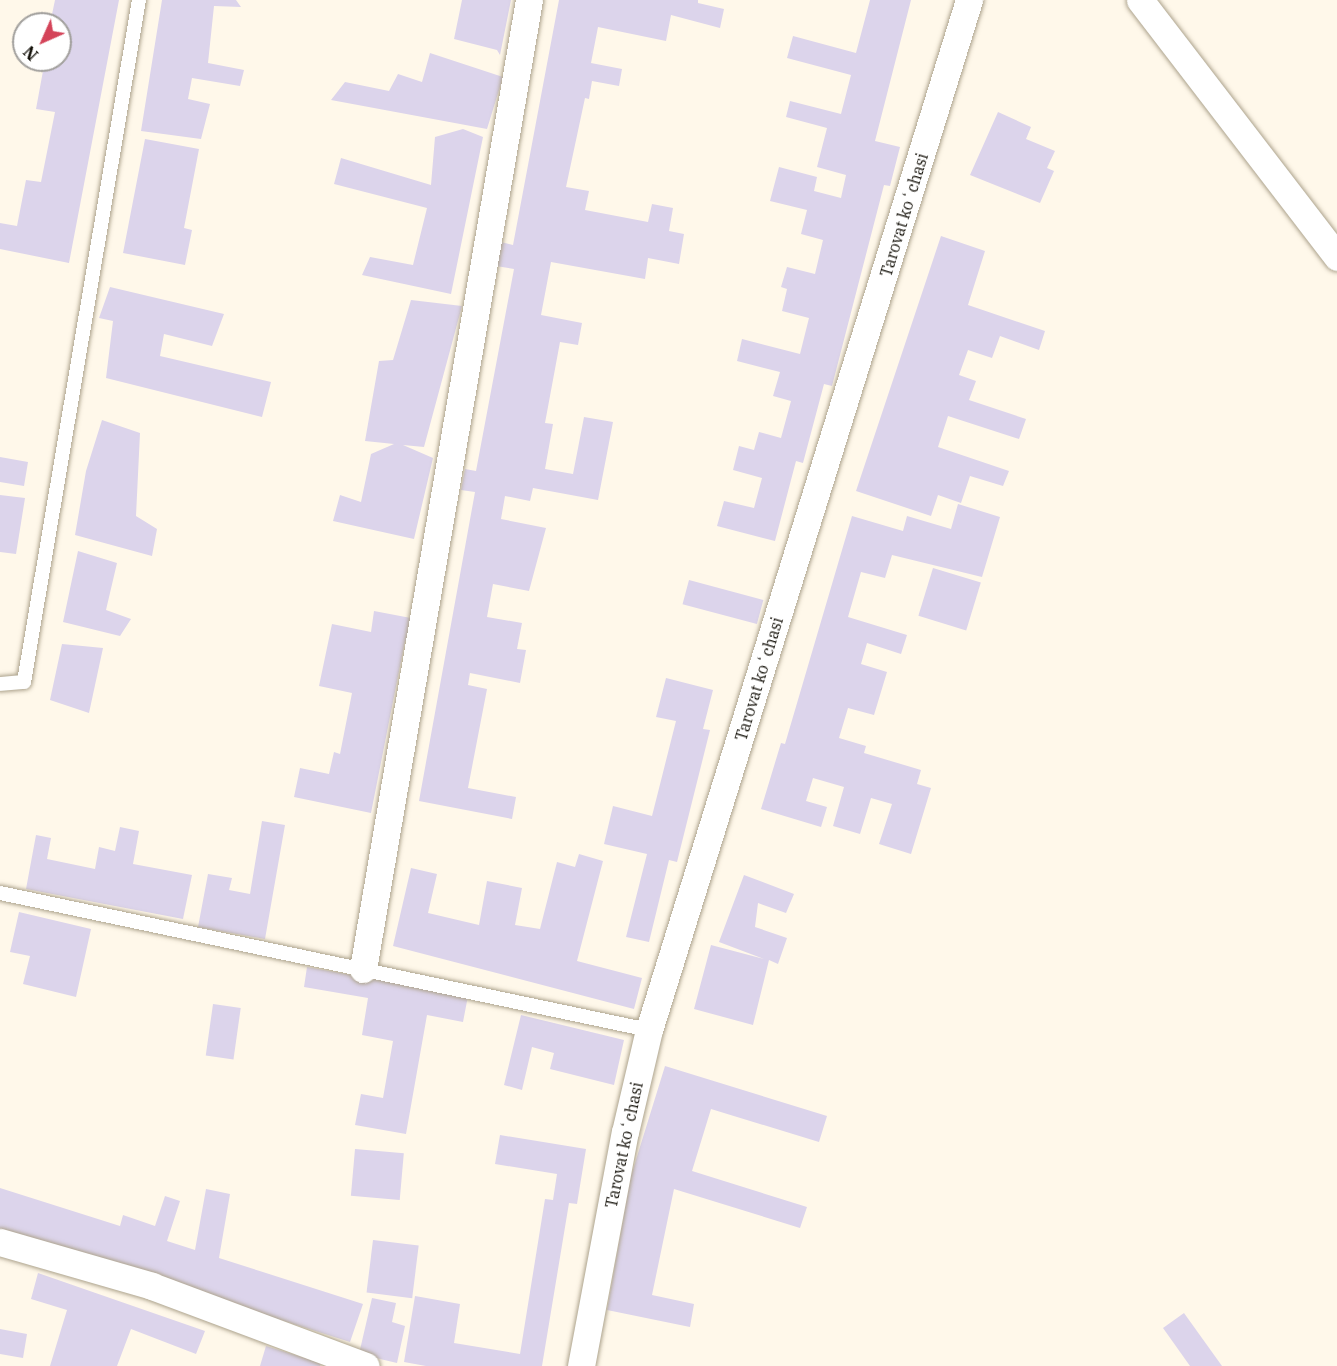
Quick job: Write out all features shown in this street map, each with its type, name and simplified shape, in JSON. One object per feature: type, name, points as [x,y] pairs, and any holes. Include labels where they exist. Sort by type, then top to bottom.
[{"type":"street","points":[[363,969],[529,0]]},
{"type":"street","name":"Tarovat koʻchasi","points":[[581,1366],[625,1132],[649,1030],[969,0]]},
{"type":"street","points":[[1140,0],[1337,257]]},
{"type":"street","points":[[0,1242],[152,1286],[366,1366]]},
{"type":"lane","points":[[0,684],[24,682],[140,0]]},
{"type":"lane","points":[[0,893],[649,1030]]},
{"type":"building","points":[[55,0],[119,0],[69,263],[0,249],[0,223],[17,226],[26,180],[41,182],[55,112],[36,109],[43,72],[72,72],[72,12],[52,12]]},
{"type":"building","points":[[162,0],[236,0],[241,7],[214,6],[208,63],[244,70],[240,86],[192,78],[188,99],[210,104],[201,139],[141,131]]},
{"type":"building","points":[[462,0],[511,0],[500,55],[497,50],[454,39]]},
{"type":"building","points":[[559,0],[698,0],[698,3],[724,9],[720,28],[671,15],[666,41],[598,27],[591,63],[622,69],[619,86],[592,81],[589,99],[585,98],[566,187],[589,191],[585,210],[648,222],[652,204],[673,208],[669,231],[684,234],[679,264],[648,258],[645,279],[551,262],[541,315],[582,323],[578,345],[560,342],[545,423],[553,424],[545,469],[573,474],[584,417],[613,422],[598,500],[533,488],[530,501],[505,496],[501,519],[546,528],[529,591],[493,584],[487,617],[522,623],[517,649],[526,650],[520,683],[470,673],[468,685],[487,689],[468,788],[516,797],[512,819],[419,801],[475,492],[461,490],[465,469],[476,471],[514,269],[496,266],[501,242],[513,245]]},
{"type":"building","points":[[870,0],[911,0],[875,141],[900,147],[890,186],[884,185],[832,386],[824,384],[803,463],[796,461],[775,541],[717,526],[724,501],[754,508],[762,478],[733,470],[739,446],[754,450],[759,432],[781,438],[791,401],[773,396],[780,372],[737,361],[742,339],[800,354],[809,318],[782,311],[787,289],[781,287],[787,267],[815,274],[823,240],[801,234],[807,210],[770,201],[779,167],[817,177],[814,191],[841,198],[846,175],[817,167],[827,128],[786,117],[790,101],[841,114],[851,75],[787,58],[793,36],[856,53]]},
{"type":"building","points":[[430,53],[503,77],[487,129],[331,100],[345,82],[389,91],[398,74],[422,82]]},
{"type":"building","points":[[998,112],[1031,127],[1026,139],[1055,151],[1047,168],[1054,171],[1040,203],[970,175]]},
{"type":"building","points":[[463,129],[483,137],[451,294],[362,275],[370,257],[413,265],[427,208],[334,184],[341,158],[431,185],[435,137]]},
{"type":"building","points":[[145,139],[199,149],[184,228],[192,230],[185,265],[123,253]]},
{"type":"building","points":[[941,236],[985,251],[968,305],[1045,331],[1039,350],[1000,336],[992,358],[968,350],[959,375],[976,381],[969,400],[1026,419],[1019,439],[948,416],[938,447],[1009,471],[1003,486],[970,476],[961,503],[938,495],[931,516],[856,491]]},
{"type":"building","points":[[110,287],[224,314],[212,346],[164,334],[160,356],[271,382],[262,417],[106,378],[113,321],[99,318]]},
{"type":"building","points":[[411,300],[462,306],[424,447],[403,445],[433,458],[414,539],[333,521],[340,495],[361,502],[371,454],[394,444],[365,441],[379,361],[393,360]]},
{"type":"building","points":[[102,420],[140,433],[136,516],[157,529],[152,556],[75,535],[86,471]]},
{"type":"building","points":[[0,457],[28,462],[24,486],[0,482]]},
{"type":"building","points":[[0,495],[25,498],[16,554],[0,552]]},
{"type":"building","points":[[958,504],[1000,517],[982,577],[892,555],[885,578],[861,572],[848,617],[907,635],[901,654],[867,643],[861,664],[887,672],[874,715],[848,708],[839,738],[866,746],[864,753],[921,770],[917,784],[931,788],[911,854],[879,844],[892,804],[871,798],[860,834],[833,826],[844,787],[813,778],[806,801],[827,807],[821,827],[761,809],[781,743],[785,744],[852,516],[903,531],[907,516],[951,529]]},
{"type":"building","points":[[78,551],[117,563],[106,610],[131,619],[120,636],[63,622]]},
{"type":"building","points":[[933,568],[981,583],[966,630],[918,616]]},
{"type":"building","points":[[689,580],[763,600],[757,624],[683,604]]},
{"type":"building","points":[[374,611],[416,619],[411,643],[405,641],[371,813],[294,797],[300,768],[329,774],[334,752],[340,754],[352,693],[319,686],[332,624],[371,632]]},
{"type":"building","points":[[62,644],[103,648],[89,713],[50,700]]},
{"type":"building","points":[[666,678],[713,690],[703,729],[710,730],[677,862],[669,860],[649,942],[626,937],[647,854],[604,844],[613,806],[652,816],[676,721],[656,717]]},
{"type":"building","points":[[262,821],[285,825],[265,939],[198,927],[208,874],[232,878],[229,890],[250,894]]},
{"type":"building","points":[[120,827],[139,831],[133,864],[192,875],[183,919],[26,889],[36,835],[51,838],[47,859],[95,869],[99,847],[115,851]]},
{"type":"building","points":[[579,854],[603,861],[577,961],[642,978],[634,1009],[393,946],[411,868],[437,874],[428,913],[479,925],[487,881],[522,888],[515,925],[540,929],[557,862],[575,867]]},
{"type":"building","points":[[744,875],[794,894],[786,913],[758,903],[755,927],[787,938],[778,964],[769,960],[753,1025],[694,1009],[711,945],[764,959],[719,942]]},
{"type":"building","points":[[19,912],[91,929],[76,997],[23,984],[30,956],[10,952]]},
{"type":"building","points":[[307,967],[468,996],[463,1022],[427,1015],[406,1134],[355,1125],[361,1094],[383,1098],[393,1041],[362,1035],[368,998],[304,987]]},
{"type":"building","points":[[213,1004],[241,1008],[233,1059],[206,1055]]},
{"type":"building","points":[[521,1015],[624,1040],[614,1085],[550,1069],[554,1053],[532,1047],[522,1090],[504,1085]]},
{"type":"building","points":[[665,1066],[827,1116],[819,1142],[711,1109],[692,1171],[807,1207],[800,1228],[674,1189],[652,1295],[694,1304],[690,1327],[607,1310],[631,1176]]},
{"type":"building","points":[[500,1135],[586,1149],[577,1204],[569,1203],[542,1366],[426,1366],[404,1362],[415,1296],[460,1304],[454,1343],[520,1354],[545,1199],[553,1200],[557,1174],[495,1164]]},
{"type":"building","points":[[355,1149],[404,1153],[400,1200],[351,1196]]},
{"type":"building","points":[[0,1188],[120,1226],[123,1215],[155,1226],[165,1196],[180,1201],[167,1241],[195,1250],[206,1189],[230,1194],[219,1258],[363,1304],[350,1342],[0,1231]]},
{"type":"building","points":[[373,1240],[419,1246],[412,1298],[367,1293]]},
{"type":"building","points":[[38,1273],[205,1331],[196,1354],[131,1329],[117,1366],[50,1366],[67,1310],[31,1299]]},
{"type":"building","points":[[372,1298],[396,1303],[392,1322],[405,1326],[397,1363],[359,1354]]},
{"type":"building","points":[[1184,1313],[1222,1366],[1190,1366],[1163,1328]]},
{"type":"building","points":[[0,1329],[27,1334],[23,1358],[0,1354]]},
{"type":"building","points":[[266,1346],[321,1363],[320,1366],[260,1366]]}]
